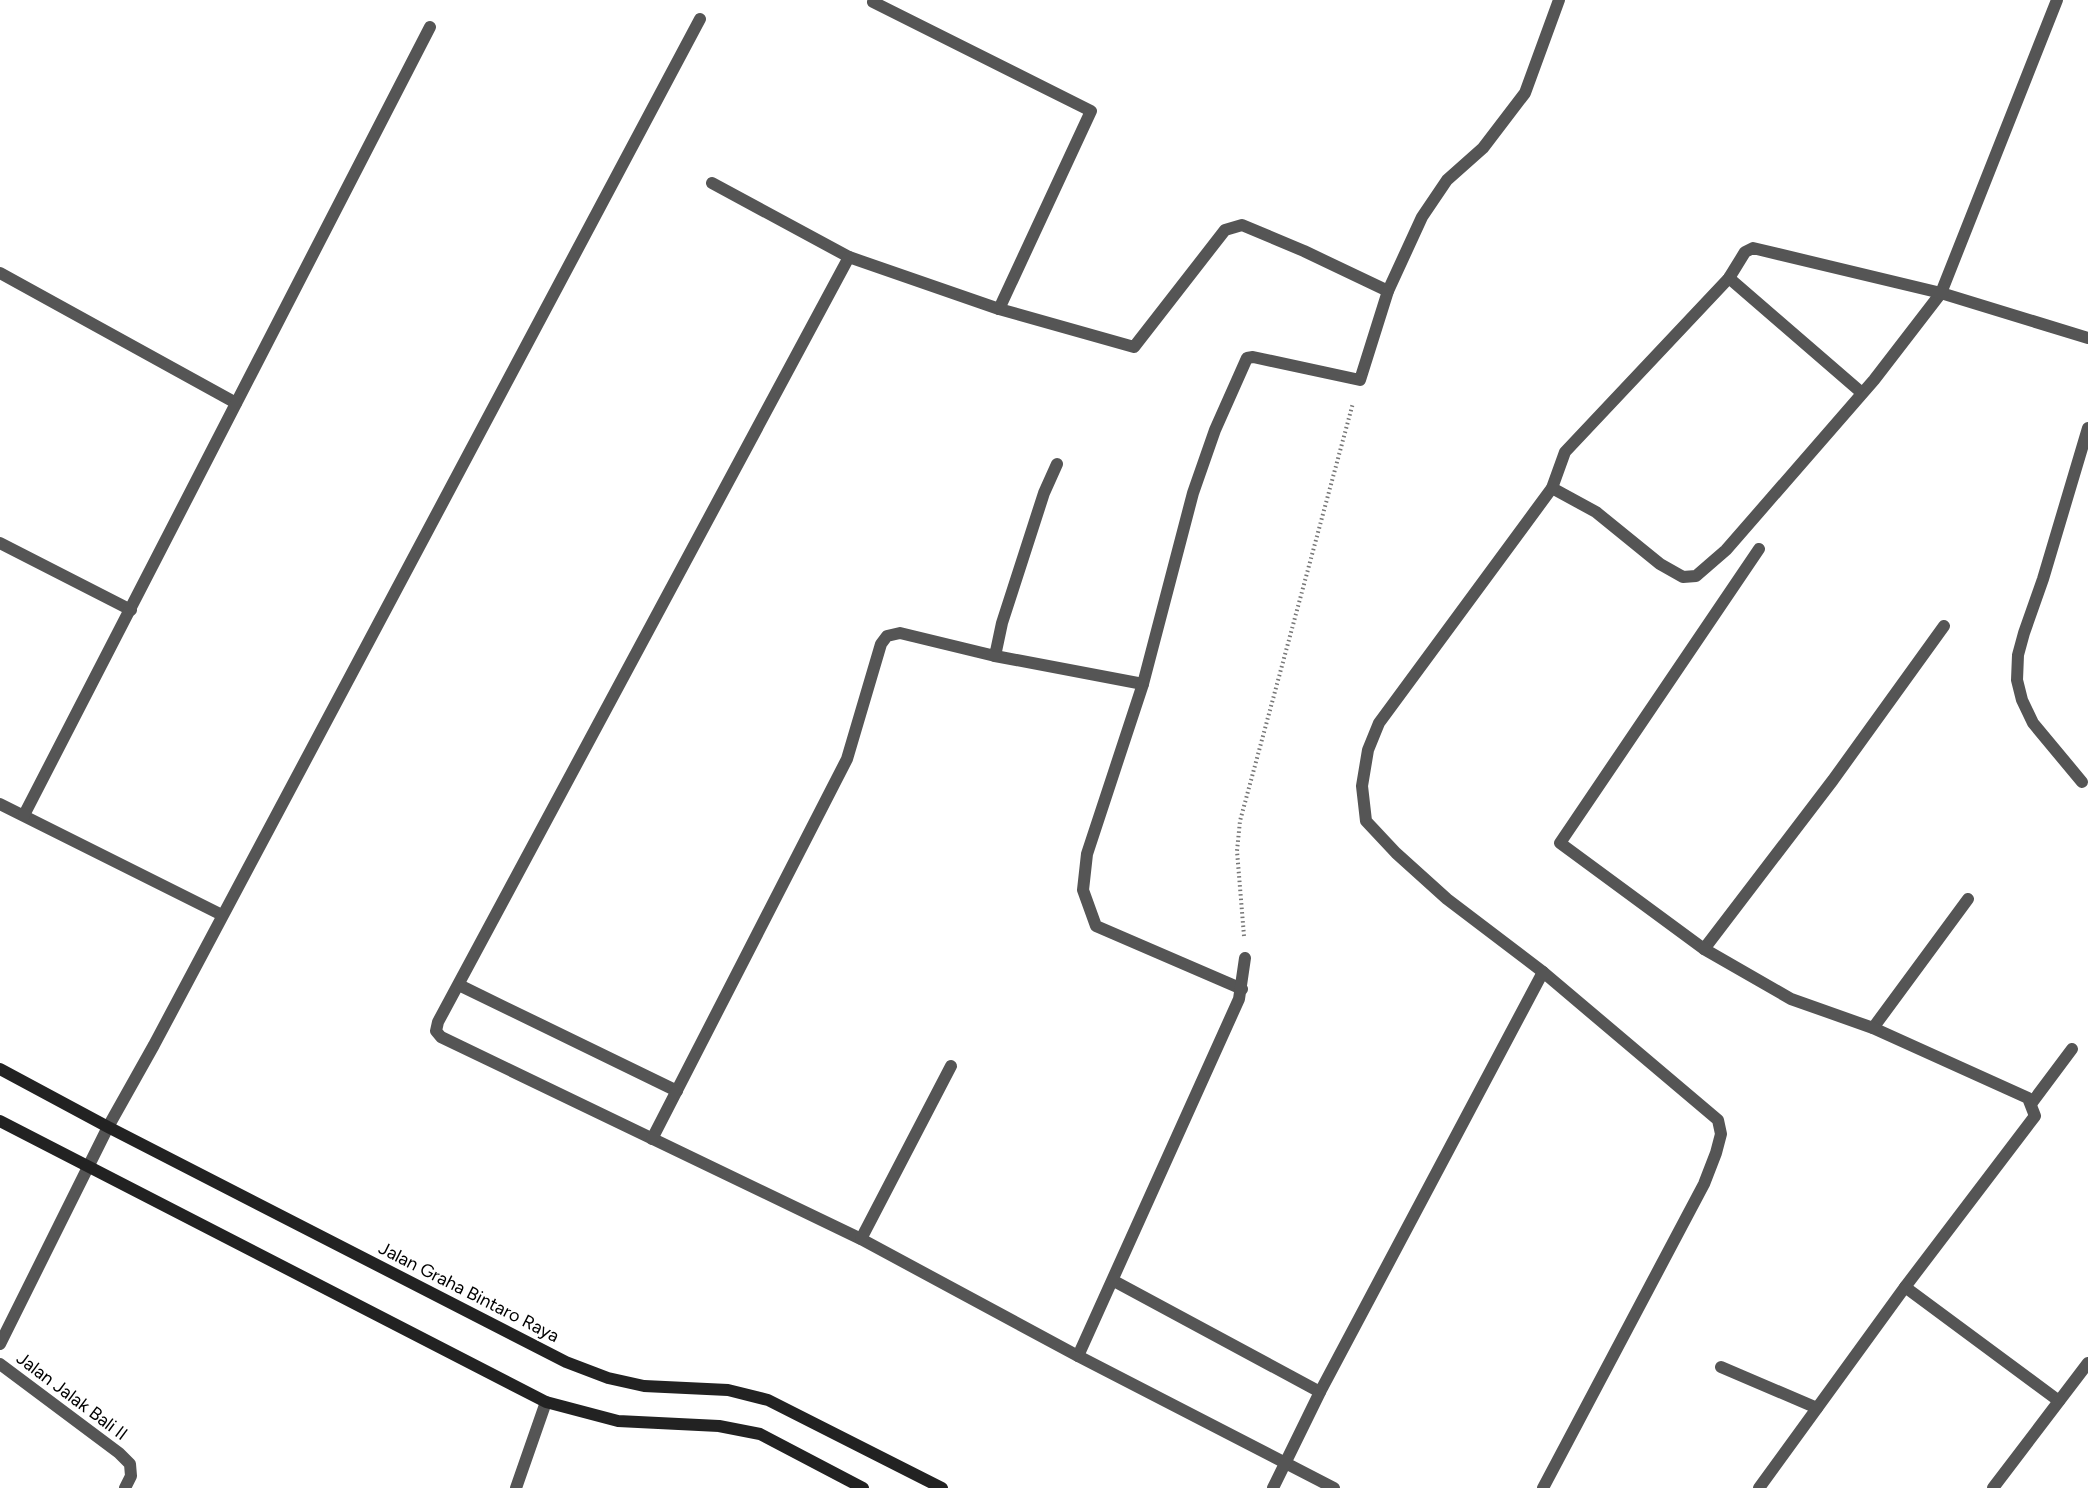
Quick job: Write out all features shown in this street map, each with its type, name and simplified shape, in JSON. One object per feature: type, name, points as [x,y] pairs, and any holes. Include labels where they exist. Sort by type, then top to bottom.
[{"type":"main road","name":"Jalan Graha Bintaro Raya","points":[[0,1069],[108,1127],[566,1362],[608,1378],[644,1386],[728,1390],[768,1400],[942,1488]]},
{"type":"main road","points":[[0,1121],[546,1402],[618,1421],[719,1426],[760,1434],[863,1488]]},
{"type":"street","points":[[1242,989],[1096,927],[1083,890],[1087,854],[1143,684],[1193,493],[1215,430],[1247,358],[1253,357],[1360,380],[1388,291],[1422,217],[1448,180],[1483,148],[1525,93],[1559,0]]},
{"type":"street","points":[[1552,488],[1596,512],[1660,564],[1683,577],[1696,576],[1726,550],[1862,393],[1941,293],[2057,0]]},
{"type":"street","points":[[873,2],[1091,111],[999,309]]},
{"type":"street","points":[[0,1344],[108,1127],[154,1045],[700,19]]},
{"type":"street","points":[[24,815],[430,27]]},
{"type":"street","points":[[712,183],[849,257],[999,309],[1134,347],[1225,230],[1242,225],[1304,250],[1388,291]]},
{"type":"street","points":[[1543,1488],[1704,1184],[1721,1134],[1718,1120],[1543,972],[1447,899],[1396,853],[1366,821],[1362,786],[1368,750],[1379,723],[1552,488],[1565,452],[1728,278],[1745,252],[1753,248],[1941,293],[2088,338]]},
{"type":"street","points":[[849,257],[438,1022],[436,1031],[441,1037],[861,1239],[1078,1356],[1334,1488]]},
{"type":"street","points":[[0,273],[236,403]]},
{"type":"street","points":[[1728,278],[1862,393]]},
{"type":"street","points":[[2082,782],[2033,723],[2022,700],[2017,680],[2018,656],[2024,633],[2043,579],[2088,428]]},
{"type":"street","points":[[995,656],[1002,623],[1044,493],[1057,464]]},
{"type":"street","points":[[0,543],[131,610]]},
{"type":"street","points":[[1759,549],[1560,843],[1704,949],[1791,999],[1873,1028],[2028,1098],[2035,1116],[1905,1287],[1759,1488]]},
{"type":"street","points":[[1704,949],[1833,780],[1944,626]]},
{"type":"street","points":[[652,1139],[847,759],[884,640],[891,634],[900,633],[995,656],[1143,684]]},
{"type":"street","points":[[0,804],[222,915]]},
{"type":"street","points":[[1873,1028],[1968,899]]},
{"type":"street","points":[[1078,1356],[1114,1281],[1242,989],[1245,958]]},
{"type":"street","points":[[1273,1488],[1320,1392],[1543,972]]},
{"type":"street","points":[[459,985],[677,1091]]},
{"type":"street","points":[[2031,1104],[2072,1049]]},
{"type":"street","points":[[861,1239],[951,1066]]},
{"type":"street","points":[[1114,1281],[1320,1392]]},
{"type":"street","points":[[1905,1287],[2059,1401]]},
{"type":"street","points":[[1993,1488],[2088,1363]]},
{"type":"street","name":"Jalan Jalak Bali II","points":[[0,1364],[130,1464],[130,1476],[125,1488]]},
{"type":"street","points":[[1721,1367],[1817,1408]]},
{"type":"street","points":[[516,1488],[546,1402]]},
{"type":"path","points":[[1245,958],[1237,851],[1240,821],[1360,380]]}]
